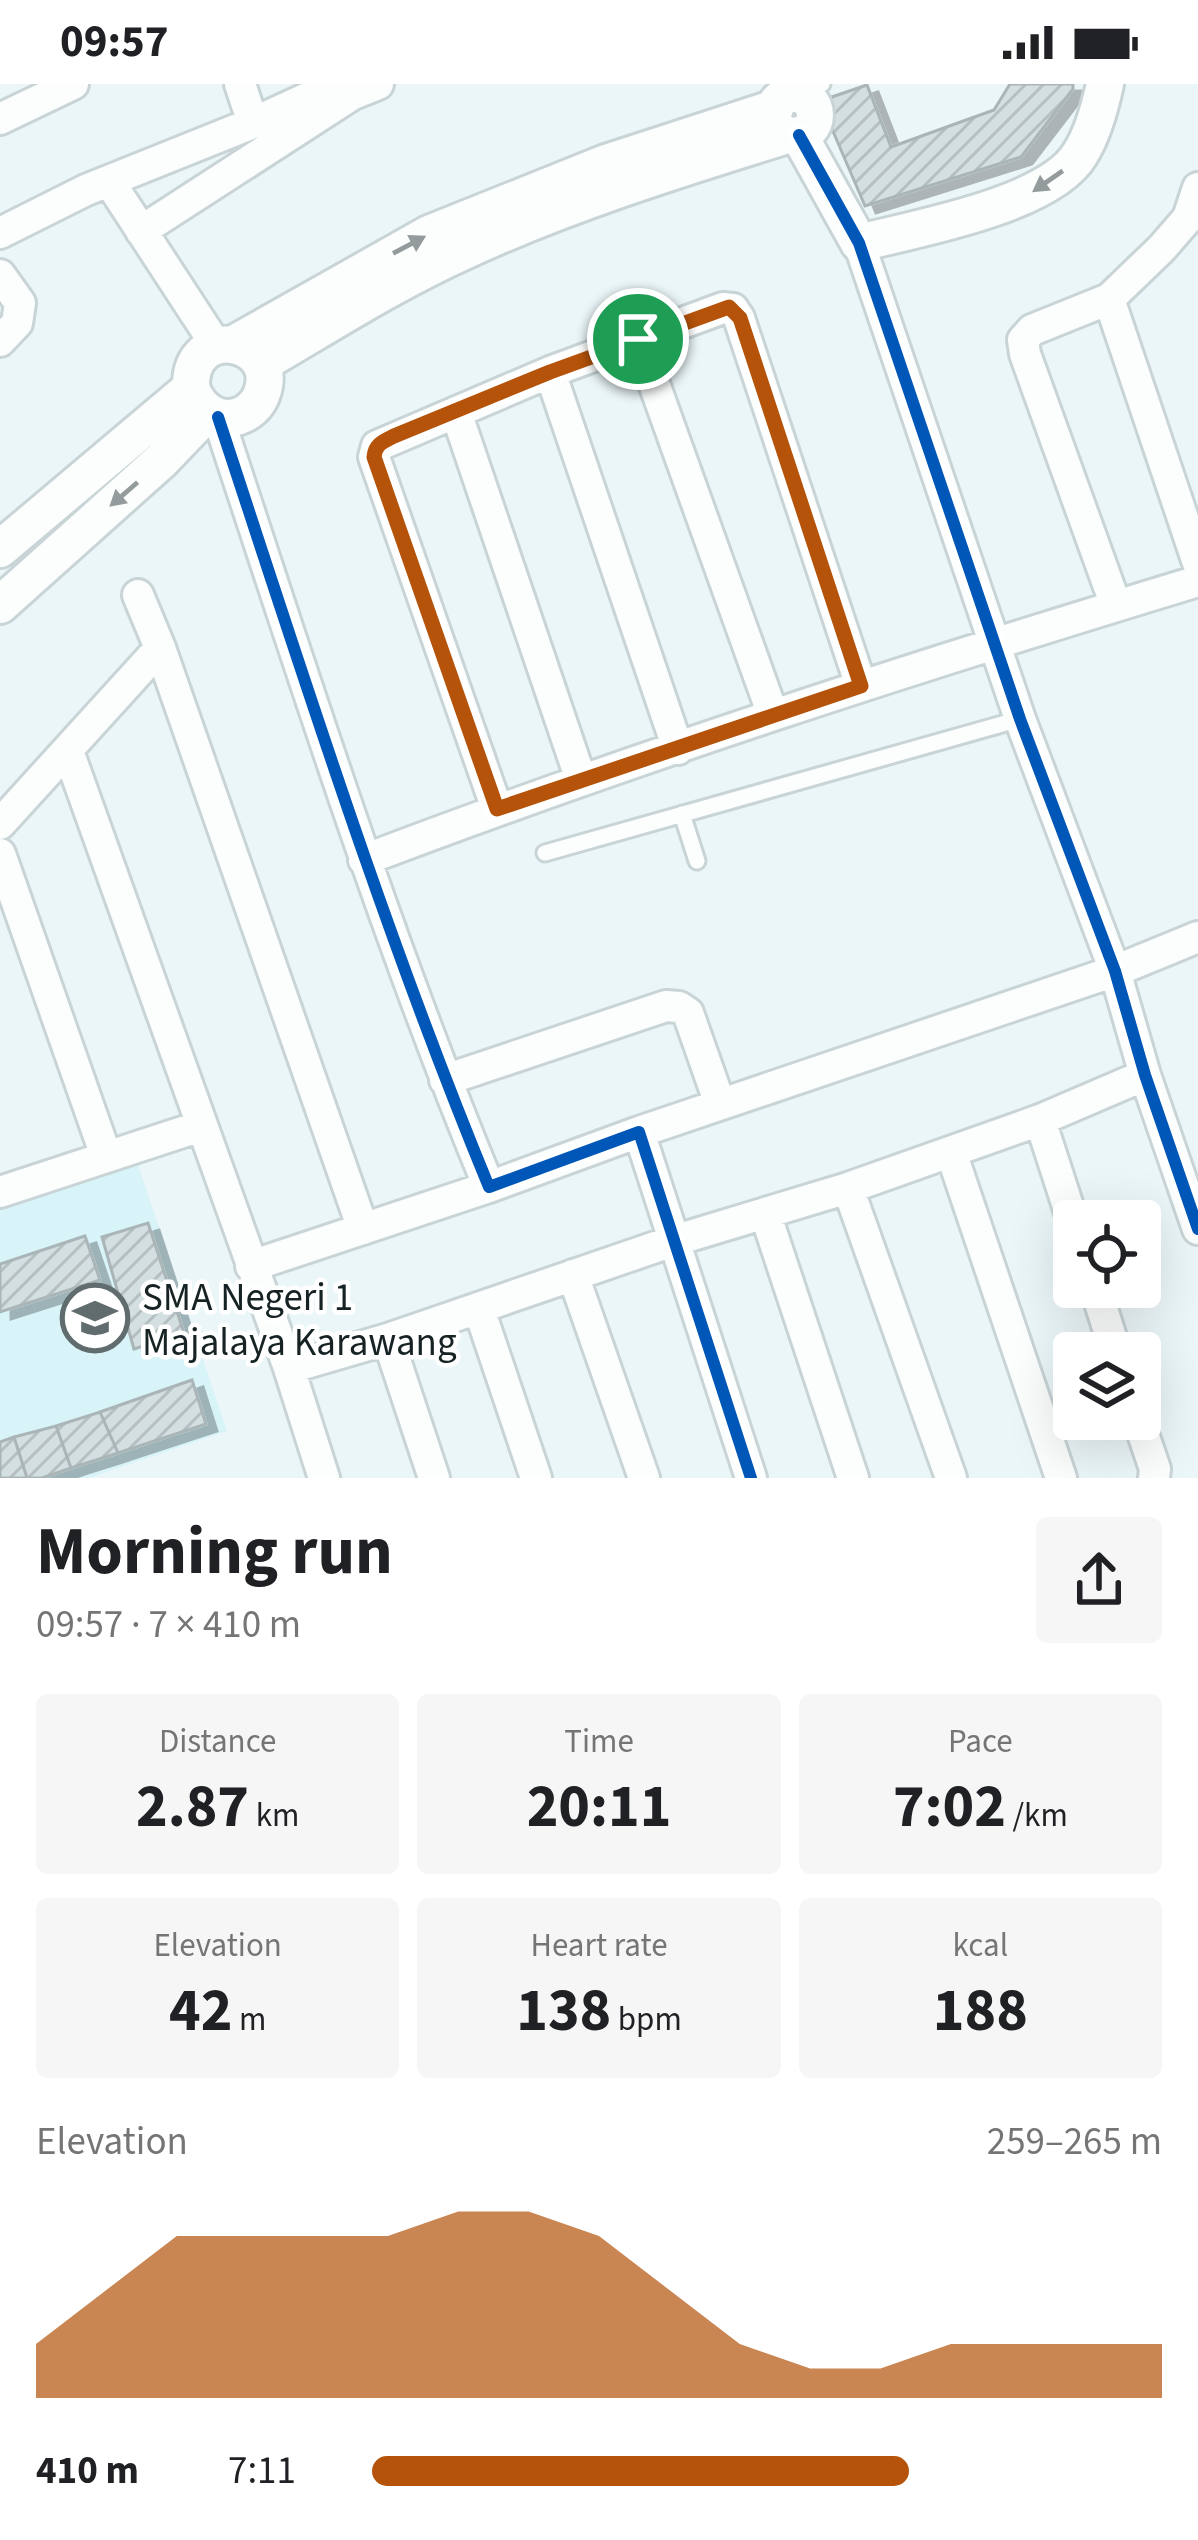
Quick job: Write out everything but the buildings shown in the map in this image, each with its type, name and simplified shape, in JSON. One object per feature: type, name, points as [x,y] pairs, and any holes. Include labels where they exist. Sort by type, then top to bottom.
[{"type":"street","points":[[0,119],[73,84]]},
{"type":"street","points":[[240,84],[254,124]]},
{"type":"street","points":[[859,243],[1040,190],[1079,158],[1105,84]]},
{"type":"street","points":[[0,233],[110,181],[355,86]]},
{"type":"street","points":[[141,231],[355,86]]},
{"type":"street","points":[[489,1187],[364,860],[193,366],[202,353],[237,351],[342,299],[429,234],[459,238],[610,177],[707,146],[795,107],[859,243],[1020,719],[1114,971],[1198,1229]]},
{"type":"street","points":[[110,181],[141,231],[265,380],[262,397],[250,411],[235,418],[206,406]]},
{"type":"street","points":[[1193,203],[1198,248]]},
{"type":"street","points":[[1115,606],[1023,340],[1032,330],[1109,299],[1161,249],[1193,203]]},
{"type":"street","points":[[0,275],[20,303],[17,323],[0,341]]},
{"type":"street","points":[[1109,299],[1198,563]]},
{"type":"street","points":[[497,809],[374,457],[377,446],[550,372],[724,308],[736,312],[861,686]]},
{"type":"street","points":[[638,339],[773,715]]},
{"type":"street","points":[[550,372],[678,749]]},
{"type":"street","points":[[0,549],[206,406]]},
{"type":"street","points":[[0,605],[162,460],[206,406]]},
{"type":"street","points":[[455,412],[581,780]]},
{"type":"street","points":[[364,860],[497,809],[773,715],[1198,581]]},
{"type":"street","points":[[137,595],[160,648],[364,1228]]},
{"type":"street","points":[[0,824],[160,648]]},
{"type":"street","points":[[68,751],[324,1478]]},
{"type":"street","points":[[0,854],[106,1156]]},
{"type":"street","points":[[251,1266],[1114,971],[1198,937]]},
{"type":"street","points":[[445,1080],[674,1006],[688,1013],[720,1104]]},
{"type":"street","points":[[289,1368],[479,1310],[673,1241],[951,1152],[1145,1075]]},
{"type":"street","points":[[1040,1120],[1066,1200]]},
{"type":"street","points":[[3,1184],[201,1126]]},
{"type":"street","points":[[639,1132],[751,1478]]},
{"type":"street","points":[[951,1152],[1061,1478]]},
{"type":"street","points":[[848,1187],[951,1478]]},
{"type":"street","points":[[765,1213],[853,1478]]},
{"type":"street","points":[[572,1275],[644,1478]]},
{"type":"street","points":[[479,1310],[536,1478]]},
{"type":"street","points":[[388,1339],[434,1478]]},
{"type":"street","points":[[1145,1440],[1154,1478]]},
{"type":"lane","points":[[545,853],[1020,719]]},
{"type":"lane","points":[[682,814],[697,862]]},
{"type":"shaded area","name":"SMA Negeri 1 Majalaya Karawang","points":[[136,1159],[227,1431],[89,1478],[0,1478],[0,1205]]},
{"type":"cycle path","points":[[799,135],[859,243],[1020,719],[1115,971],[1198,1229]]},
{"type":"cycle path","points":[[218,417],[380,901],[489,1187],[639,1132],[751,1478]]},
{"type":"place","name":"SMA Negeri 1 Majalaya Karawang","points":[[95,1318]]},
{"type":"route","points":[[724,308],[740,318],[861,686],[497,809],[375,451],[394,436],[638,339],[724,308]]}]
